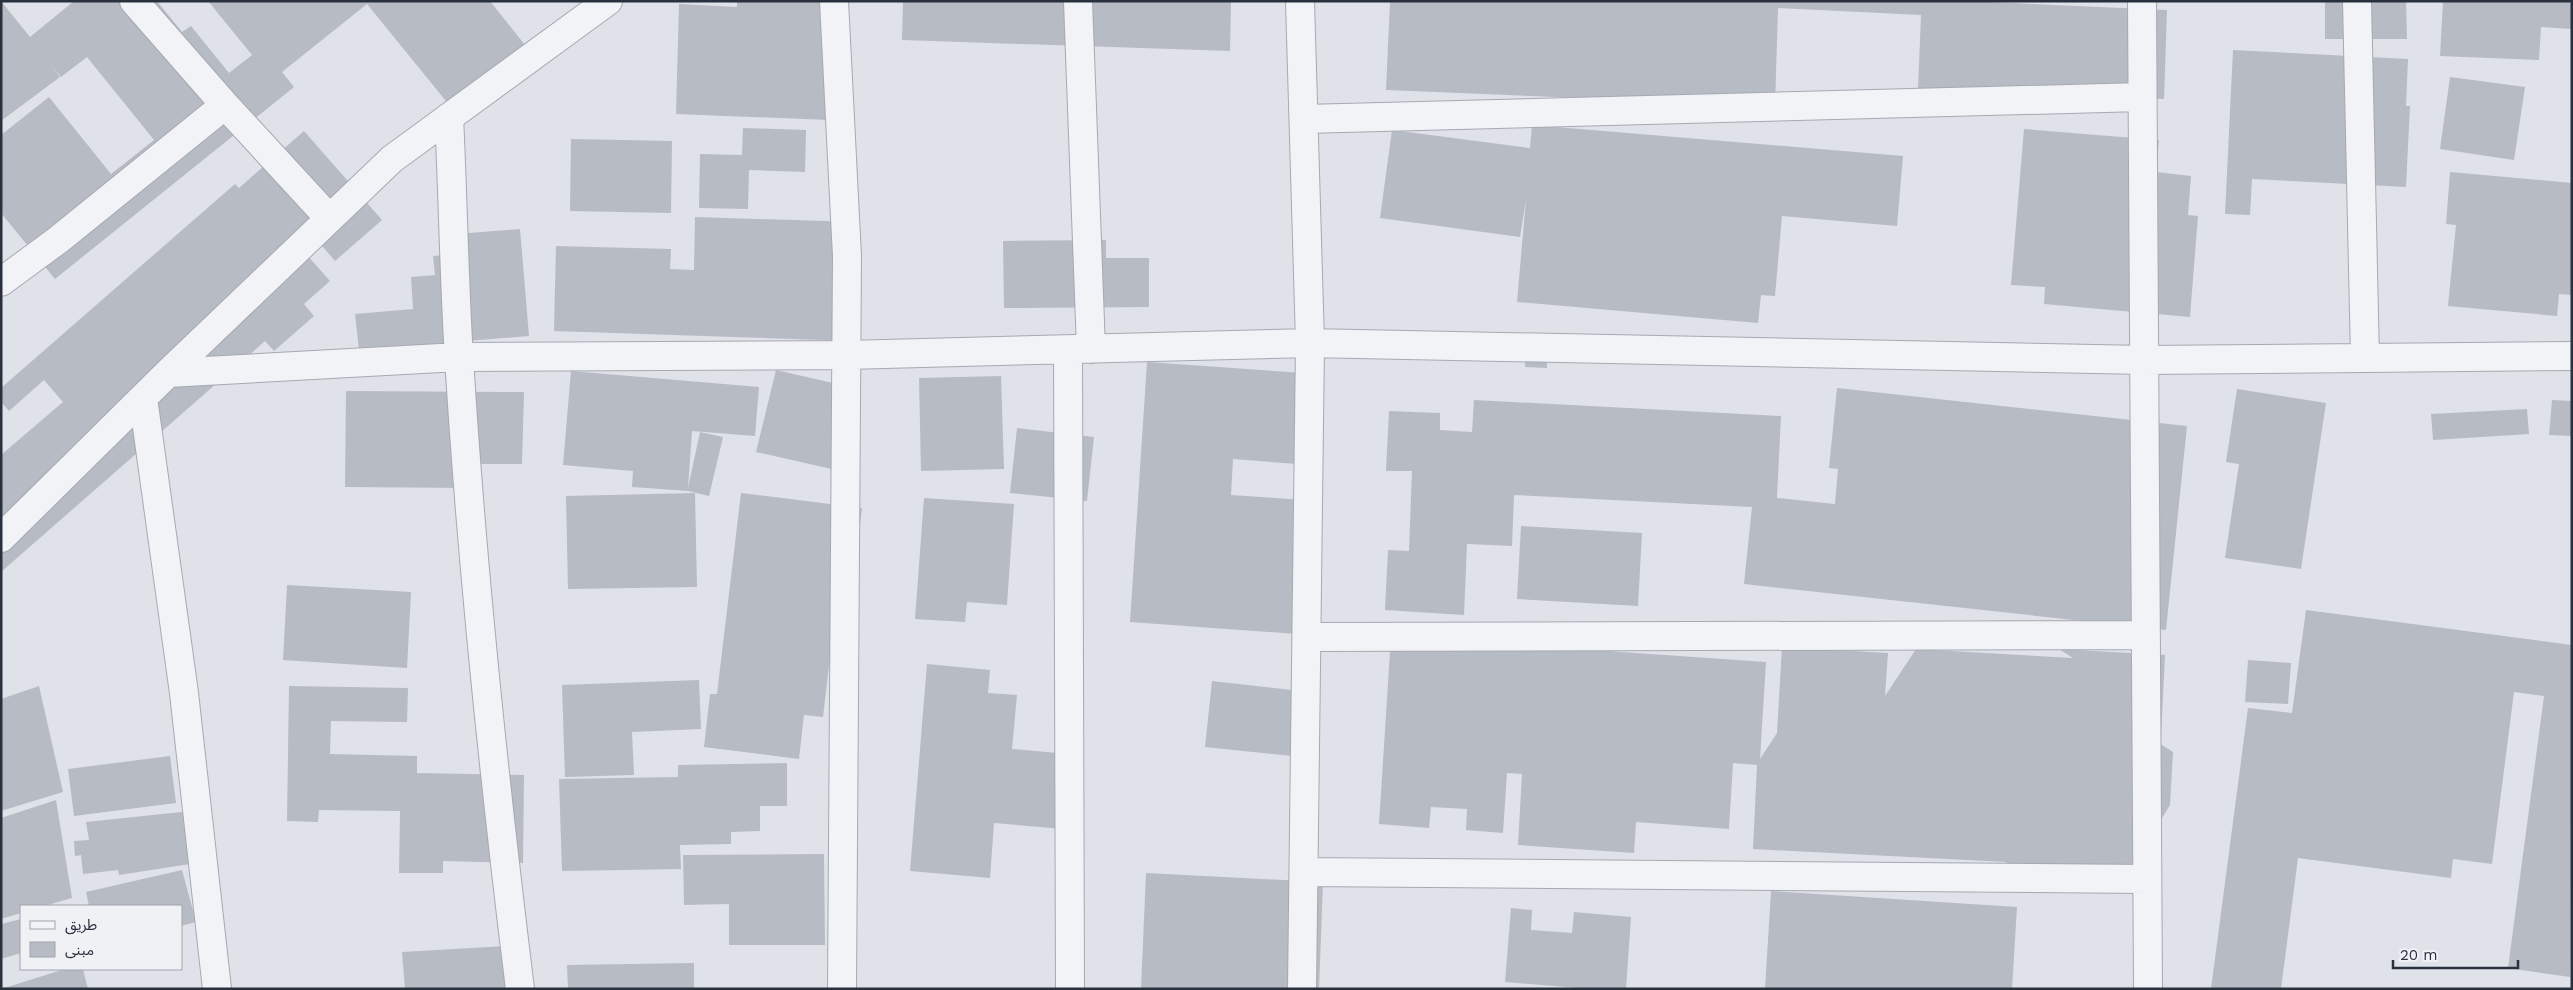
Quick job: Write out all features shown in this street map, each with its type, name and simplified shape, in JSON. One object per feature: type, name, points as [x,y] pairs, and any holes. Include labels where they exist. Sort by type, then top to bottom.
[{"type":"street","points":[[134,1],[225,106],[329,218]]},
{"type":"street","points":[[1,538],[168,372],[392,160],[608,1]]},
{"type":"street","points":[[834,1],[847,256],[842,989]]},
{"type":"street","points":[[1070,989],[1080,349],[1078,1]]},
{"type":"street","points":[[1300,1],[1310,343],[1302,989]]},
{"type":"street","points":[[2142,1],[2148,989]]},
{"type":"street","points":[[2358,1],[2365,358]]},
{"type":"street","points":[[1304,119],[2142,97]]},
{"type":"street","points":[[1,282],[58,240],[225,106]]},
{"type":"street","points":[[449,117],[459,357],[497,806],[520,989]]},
{"type":"street","points":[[168,372],[459,357],[846,355],[1310,343],[2144,360],[2572,356]]},
{"type":"street","points":[[143,398],[184,693],[217,989]]},
{"type":"street","points":[[1307,637],[2146,635]]},
{"type":"street","points":[[1304,872],[2148,879]]},
{"type":"building","points":[[1,1],[30,37],[74,1],[157,1],[182,32],[191,26],[229,73],[252,55],[208,1],[490,1],[529,50],[454,111],[367,4],[282,72],[294,87],[55,279],[1,213],[1,135],[49,97],[111,174],[154,140],[87,57],[61,77],[51,65],[60,77],[1,121]]},
{"type":"building","points":[[737,1],[833,1],[829,120],[676,114],[679,4],[737,7]]},
{"type":"building","points":[[903,1],[1231,1],[1230,51],[902,40]]},
{"type":"building","points":[[1390,1],[1966,1],[2167,10],[2164,99],[1918,89],[1921,15],[1778,8],[1775,106],[1386,90]]},
{"type":"building","points":[[2325,1],[2406,1],[2407,39],[2325,39]]},
{"type":"building","points":[[2443,1],[2572,1],[2572,29],[2541,27],[2539,60],[2440,56]]},
{"type":"building","points":[[2233,50],[2408,59],[2406,106],[2410,106],[2406,187],[2252,179],[2250,215],[2225,214]]},
{"type":"building","points":[[2450,77],[2525,87],[2514,160],[2440,149]]},
{"type":"building","points":[[1532,125],[1903,156],[1897,226],[1782,216],[1775,296],[1761,295],[1758,323],[1517,302],[1526,199],[1520,237],[1380,218],[1392,130],[1530,148]]},
{"type":"building","points":[[743,128],[806,130],[805,172],[749,170],[748,209],[699,208],[700,154],[742,155]]},
{"type":"building","points":[[2024,129],[2159,140],[2156,172],[2191,176],[2188,215],[2198,216],[2190,317],[2044,304],[2045,287],[2011,285]]},
{"type":"building","points":[[304,131],[382,220],[335,261],[312,234],[299,246],[330,281],[304,304],[314,316],[274,351],[265,341],[1,572],[1,455],[63,402],[44,380],[9,411],[1,402],[1,388],[235,184],[239,188]]},
{"type":"building","points":[[571,139],[672,141],[671,213],[570,211]]},
{"type":"building","points":[[2450,172],[2572,183],[2572,295],[2559,294],[2557,316],[2448,306],[2456,225],[2446,224]]},
{"type":"building","points":[[695,217],[857,222],[853,341],[554,331],[556,246],[671,249],[670,269],[694,270]]},
{"type":"building","points":[[520,229],[529,336],[359,350],[355,314],[413,309],[411,277],[435,275],[433,256],[459,254],[457,234]]},
{"type":"building","points":[[1106,240],[1106,258],[1149,258],[1149,307],[1004,308],[1003,241]]},
{"type":"building","points":[[1526,334],[1547,335],[1547,368],[1525,367]]},
{"type":"building","points":[[1147,362],[1318,374],[1297,464],[1233,459],[1231,495],[1319,501],[1310,635],[1130,622]]},
{"type":"building","points":[[776,370],[855,388],[836,470],[756,452]]},
{"type":"building","points":[[571,371],[759,387],[755,436],[692,431],[688,488],[700,432],[723,437],[709,496],[688,491],[632,487],[633,471],[563,465]]},
{"type":"building","points":[[1001,376],[1004,469],[921,471],[919,378]]},
{"type":"building","points":[[1837,388],[2187,426],[2166,630],[1744,584],[1752,507],[1514,495],[1512,546],[1467,544],[1464,615],[1385,610],[1388,550],[1409,551],[1412,471],[1386,471],[1389,411],[1440,413],[1440,430],[1472,432],[1474,400],[1781,416],[1777,498],[1835,504],[1838,469],[1829,468]]},
{"type":"building","points":[[2237,389],[2326,403],[2301,569],[2225,558],[2239,464],[2226,462]]},
{"type":"building","points":[[346,391],[524,392],[522,464],[473,464],[473,488],[345,487]]},
{"type":"building","points":[[2552,400],[2572,401],[2572,436],[2549,435]]},
{"type":"building","points":[[2527,409],[2529,434],[2433,440],[2431,414]]},
{"type":"building","points":[[1017,428],[1094,437],[1087,501],[1010,493]]},
{"type":"building","points":[[695,493],[697,587],[568,589],[566,496]]},
{"type":"building","points":[[741,493],[862,508],[848,624],[834,622],[823,717],[804,715],[799,759],[704,747],[710,694],[717,694]]},
{"type":"building","points":[[924,498],[1014,504],[1007,605],[967,602],[965,622],[915,619]]},
{"type":"building","points":[[1521,526],[1642,533],[1638,606],[1517,599]]},
{"type":"building","points":[[287,585],[411,592],[407,668],[283,660]]},
{"type":"building","points":[[2306,610],[2572,645],[2570,977],[2508,968],[2544,696],[2514,692],[2492,864],[2453,859],[2451,878],[2298,858],[2281,989],[2211,989],[2248,708],[2292,713]]},
{"type":"building","points":[[1391,636],[1766,662],[1760,759],[1777,733],[1782,647],[1888,653],[1885,696],[1916,649],[2073,658],[2059,649],[2165,655],[2161,737],[2148,736],[2173,752],[2170,805],[2159,823],[2156,878],[2005,882],[2006,862],[1753,849],[1757,765],[1733,763],[1729,829],[1636,822],[1634,853],[1518,845],[1522,774],[1507,773],[1503,833],[1466,830],[1467,809],[1431,807],[1429,828],[1379,824]]},
{"type":"building","points":[[2248,660],[2291,663],[2288,704],[2245,702]]},
{"type":"building","points":[[927,664],[990,670],[988,693],[1017,695],[1012,749],[1080,755],[1074,830],[994,823],[990,878],[910,871]]},
{"type":"building","points":[[699,680],[701,729],[632,732],[634,775],[565,777],[562,685]]},
{"type":"building","points":[[1212,681],[1309,692],[1302,757],[1205,747]]},
{"type":"building","points":[[39,686],[63,792],[1,811],[1,699]]},
{"type":"building","points":[[289,686],[408,688],[407,722],[331,721],[330,754],[417,756],[417,773],[524,775],[523,863],[443,861],[443,873],[399,873],[400,811],[319,810],[318,822],[287,821]]},
{"type":"building","points":[[170,756],[176,803],[74,816],[68,769]]},
{"type":"building","points":[[787,763],[787,806],[760,806],[760,831],[731,832],[731,844],[680,845],[681,869],[562,871],[559,779],[678,777],[678,765]]},
{"type":"building","points":[[56,800],[72,898],[48,905],[20,905],[20,913],[1,919],[1,818]]},
{"type":"building","points":[[191,811],[190,864],[119,875],[118,870],[83,874],[81,855],[75,856],[74,841],[89,840],[86,822]]},
{"type":"building","points":[[824,854],[825,945],[729,945],[729,904],[684,905],[683,855]]},
{"type":"building","points":[[182,870],[196,922],[182,926],[182,905],[89,905],[86,892]]},
{"type":"building","points":[[1146,873],[1323,882],[1319,989],[1141,989]]},
{"type":"building","points":[[1771,891],[2017,907],[2012,989],[1765,989]]},
{"type":"building","points":[[1511,908],[1532,910],[1531,930],[1572,933],[1574,912],[1631,917],[1626,989],[1589,989],[1505,982]]},
{"type":"building","points":[[20,919],[20,953],[1,959],[1,924]]},
{"type":"building","points":[[506,946],[510,989],[405,989],[402,952]]},
{"type":"building","points":[[694,963],[694,989],[568,989],[567,965]]},
{"type":"building","points":[[62,970],[83,970],[88,989],[1,989]]}]
